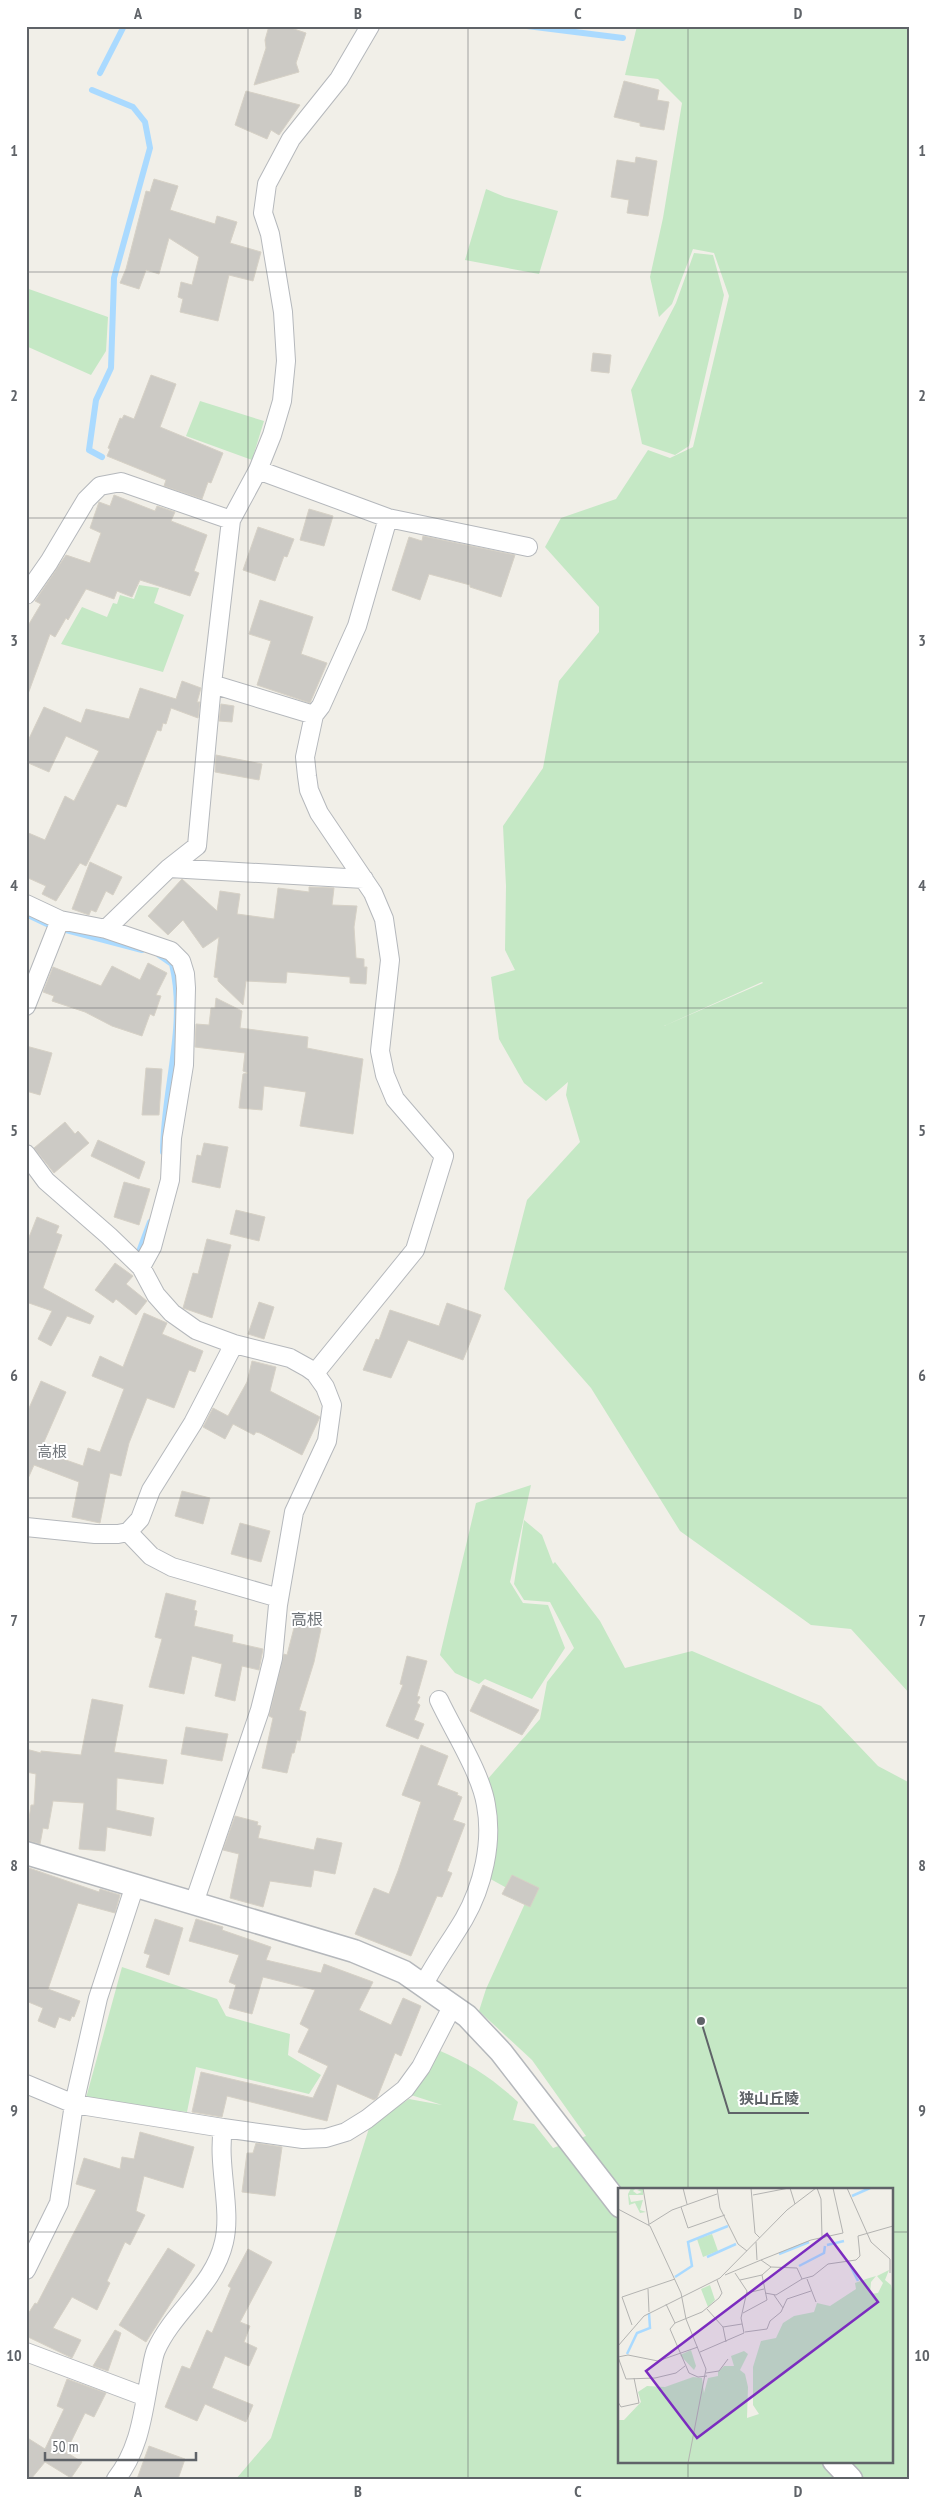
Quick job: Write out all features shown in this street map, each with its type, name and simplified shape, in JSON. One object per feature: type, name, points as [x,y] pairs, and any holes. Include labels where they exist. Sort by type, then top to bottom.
[{"type":"street","points":[[106,929],[169,868],[197,846],[212,684],[231,520],[258,470],[272,435],[282,400],[286,361],[283,312],[270,234],[262,212],[267,184],[291,140],[339,79],[370,26]]},
{"type":"street","points":[[258,470],[388,518],[528,547]]},
{"type":"street","points":[[26,595],[49,562],[86,500],[100,486],[121,482],[231,520]]},
{"type":"street","points":[[315,1373],[415,1250],[444,1156],[395,1099],[384,1074],[380,1051],[390,960],[380,905],[319,813],[309,790],[305,757],[314,715],[321,706],[357,626],[388,518]]},
{"type":"street","points":[[212,684],[314,715]]},
{"type":"street","points":[[169,868],[364,879]]},
{"type":"street","points":[[26,904],[60,920],[106,929],[171,951],[181,961],[186,974],[184,1065],[172,1138],[170,1180],[152,1247],[141,1267]]},
{"type":"street","points":[[26,1006],[60,920]]},
{"type":"street","points":[[26,1154],[46,1181],[109,1236],[141,1267],[156,1295],[172,1313],[196,1330],[234,1344],[290,1358],[315,1373],[332,1405],[327,1441],[294,1512],[279,1598],[273,1658],[260,1710],[194,1903]]},
{"type":"street","points":[[26,1527],[95,1534],[128,1532],[140,1519],[151,1490],[193,1423],[234,1344]]},
{"type":"street","points":[[128,1532],[151,1556],[172,1567],[279,1598]]},
{"type":"street","points":[[424,1984],[464,1919],[476,1894],[488,1856],[486,1805],[477,1778],[439,1700]]},
{"type":"street","points":[[26,1853],[354,1951],[383,1962],[424,1984],[467,2016],[501,2052],[618,2203]]},
{"type":"street","points":[[26,2270],[59,2203],[74,2104],[98,1998],[135,1885]]},
{"type":"street","points":[[26,2084],[74,2104],[304,2139],[326,2138],[346,2132],[367,2119],[405,2089],[421,2067],[453,2005]]},
{"type":"street","points":[[116,2479],[126,2468],[137,2439],[144,2416],[155,2351],[172,2322],[214,2271],[221,2256],[226,2224],[220,2144],[223,2128]]},
{"type":"street","points":[[26,2352],[146,2397]]},
{"type":"street","points":[[835,2462],[851,2479]]},
{"type":"green space","points":[[637,26],[910,26],[910,1694],[851,1629],[811,1625],[680,1531],[591,1388],[504,1289],[527,1200],[580,1142],[566,1095],[568,1082],[546,1101],[524,1083],[499,1039],[491,977],[515,970],[505,950],[506,886],[503,826],[543,768],[559,681],[599,632],[599,607],[545,547],[561,518],[616,499],[648,450],[670,458],[693,447],[729,296],[714,253],[693,249],[672,304],[659,317],[650,277],[663,218],[682,103],[658,79],[625,75]],"holes":[[[762,982],[763,983],[664,1026]]]},
{"type":"green space","points":[[486,189],[505,197],[558,211],[539,274],[465,260]]},
{"type":"green space","points":[[694,253],[713,255],[724,295],[689,446],[675,455],[642,444],[631,390],[676,303]]},
{"type":"green space","points":[[26,288],[108,317],[106,351],[91,375],[26,346]]},
{"type":"green space","points":[[200,401],[264,421],[252,460],[186,436]]},
{"type":"green space","points":[[139,585],[159,588],[154,603],[184,615],[163,672],[61,644],[82,607],[107,617],[113,603],[117,604],[120,595],[134,599]]},
{"type":"green space","points":[[531,1485],[510,1582],[523,1603],[548,1605],[565,1648],[532,1699],[485,1679],[479,1684],[455,1673],[440,1655],[476,1503]]},
{"type":"green space","points":[[524,1520],[542,1535],[553,1564],[555,1562],[600,1621],[625,1668],[692,1651],[821,1706],[878,1766],[910,1783],[910,2479],[236,2479],[271,2438],[370,2125],[409,2099],[442,2105],[411,2095],[438,2050],[470,2066],[509,2094],[518,2102],[513,2120],[534,2124],[553,2148],[586,2136],[532,2060],[479,2011],[486,1989],[527,1899],[485,1876],[480,1788],[540,1719],[547,1682],[574,1648],[550,1602],[524,1600],[514,1584]]},
{"type":"green space","points":[[122,1967],[217,1999],[226,2016],[290,2034],[288,2055],[321,2075],[309,2094],[196,2067],[187,2112],[86,2098]]},
{"type":"building","points":[[269,26],[285,26],[306,33],[296,63],[299,72],[254,85],[266,48],[265,40]]},
{"type":"building","points":[[624,81],[659,90],[657,100],[669,102],[664,130],[640,126],[640,123],[614,117]]},
{"type":"building","points":[[246,91],[300,105],[279,135],[271,130],[267,139],[235,125]]},
{"type":"building","points":[[636,157],[657,161],[648,216],[627,213],[629,200],[611,197],[617,160],[635,163]]},
{"type":"building","points":[[154,179],[178,186],[170,210],[215,224],[217,216],[237,222],[230,243],[261,252],[253,281],[229,275],[218,321],[180,312],[183,299],[178,297],[181,282],[192,285],[199,257],[169,238],[159,274],[146,270],[139,289],[120,283],[126,269],[146,191],[150,192]]},
{"type":"building","points":[[593,353],[611,355],[609,373],[591,371]]},
{"type":"building","points":[[151,375],[176,384],[160,427],[223,453],[211,483],[208,482],[202,499],[164,486],[166,480],[107,456],[110,449],[108,448],[120,418],[122,419],[124,415],[134,419]]},
{"type":"building","points":[[114,495],[155,511],[157,506],[175,512],[171,521],[207,535],[194,571],[199,573],[190,596],[140,580],[132,597],[117,591],[114,599],[86,589],[68,620],[66,618],[55,637],[50,634],[28,694],[26,694],[26,629],[41,604],[35,601],[66,555],[90,563],[101,533],[90,528],[99,502],[110,506]]},
{"type":"building","points":[[309,509],[333,516],[324,546],[300,540]]},
{"type":"building","points":[[258,527],[294,539],[287,557],[284,556],[275,581],[243,570]]},
{"type":"building","points":[[423,536],[515,555],[501,597],[470,587],[470,585],[429,574],[420,600],[392,590],[409,537],[422,541]]},
{"type":"building","points":[[260,600],[313,617],[301,654],[327,663],[310,703],[257,685],[271,641],[249,634]]},
{"type":"building","points":[[182,681],[201,688],[197,702],[200,702],[198,718],[171,708],[166,724],[163,723],[161,731],[157,730],[126,807],[117,804],[86,866],[80,863],[56,901],[42,894],[46,886],[26,877],[26,832],[45,840],[65,796],[74,801],[99,751],[66,736],[49,772],[26,762],[26,745],[44,707],[81,723],[86,709],[129,719],[140,688],[176,699]]},
{"type":"building","points":[[221,704],[234,706],[232,722],[219,721]]},
{"type":"building","points":[[216,755],[262,764],[259,780],[215,772]]},
{"type":"building","points":[[90,862],[122,877],[113,895],[106,891],[96,912],[91,910],[89,915],[72,909]]},
{"type":"building","points":[[182,879],[217,911],[220,891],[240,894],[237,914],[274,919],[278,888],[309,892],[309,887],[334,888],[332,905],[357,906],[354,927],[356,958],[364,959],[364,967],[367,967],[366,984],[350,983],[350,977],[287,972],[286,983],[246,981],[243,1005],[218,981],[218,978],[214,977],[219,937],[203,948],[183,920],[168,935],[148,916]]},
{"type":"building","points":[[148,963],[167,973],[156,995],[161,996],[154,1016],[150,1014],[142,1036],[112,1026],[85,1012],[52,1001],[54,996],[43,992],[53,967],[101,986],[112,966],[140,980]]},
{"type":"building","points":[[216,998],[242,1011],[240,1028],[308,1037],[307,1048],[363,1059],[353,1134],[300,1126],[306,1092],[264,1086],[262,1110],[239,1108],[243,1074],[248,1073],[243,1071],[245,1053],[195,1047],[196,1024],[209,1025],[211,1008],[215,1008]]},
{"type":"building","points":[[26,1046],[52,1053],[40,1095],[26,1091]]},
{"type":"building","points":[[146,1068],[162,1069],[159,1115],[142,1115]]},
{"type":"building","points":[[65,1122],[75,1134],[78,1131],[89,1143],[54,1173],[34,1148]]},
{"type":"building","points":[[98,1140],[145,1162],[139,1179],[91,1156]]},
{"type":"building","points":[[204,1143],[228,1147],[220,1188],[192,1182],[197,1155],[201,1156]]},
{"type":"building","points":[[124,1182],[150,1189],[139,1225],[114,1217]]},
{"type":"building","points":[[236,1210],[265,1217],[259,1241],[230,1234]]},
{"type":"building","points":[[37,1217],[59,1226],[56,1233],[62,1235],[43,1288],[94,1316],[90,1324],[67,1316],[51,1346],[38,1339],[52,1311],[26,1302],[26,1245]]},
{"type":"building","points":[[207,1239],[231,1245],[212,1318],[183,1308],[193,1273],[198,1274]]},
{"type":"building","points":[[115,1263],[133,1276],[126,1284],[147,1301],[136,1315],[116,1299],[113,1303],[95,1290]]},
{"type":"building","points":[[259,1302],[274,1307],[264,1339],[248,1334]]},
{"type":"building","points":[[447,1303],[481,1315],[463,1360],[408,1340],[391,1378],[363,1370],[376,1339],[379,1340],[390,1310],[439,1326]]},
{"type":"building","points":[[144,1313],[167,1323],[162,1334],[203,1351],[195,1372],[189,1370],[174,1408],[147,1398],[129,1443],[121,1476],[110,1473],[100,1523],[72,1517],[79,1482],[34,1465],[26,1483],[26,1415],[41,1381],[66,1392],[40,1451],[83,1466],[88,1448],[100,1452],[124,1389],[92,1376],[100,1356],[123,1367]]},
{"type":"building","points":[[252,1361],[276,1367],[270,1391],[320,1417],[302,1455],[260,1433],[256,1432],[254,1435],[233,1424],[225,1439],[203,1427],[213,1408],[228,1416],[247,1382]]},
{"type":"building","points":[[182,1491],[210,1498],[203,1524],[175,1516]]},
{"type":"building","points":[[240,1523],[270,1531],[261,1562],[231,1554]]},
{"type":"building","points":[[166,1593],[196,1601],[194,1610],[197,1611],[194,1626],[233,1635],[232,1642],[263,1649],[259,1670],[242,1666],[235,1701],[215,1696],[222,1664],[192,1656],[184,1694],[149,1687],[162,1639],[155,1637]]},
{"type":"building","points":[[299,1618],[322,1624],[314,1662],[299,1710],[306,1712],[300,1741],[297,1740],[287,1773],[262,1768],[273,1718],[269,1716],[284,1654],[287,1655],[296,1620],[298,1621]]},
{"type":"building","points":[[407,1656],[427,1661],[417,1696],[420,1697],[417,1703],[420,1705],[414,1720],[424,1724],[418,1739],[386,1726],[403,1685],[400,1684]]},
{"type":"building","points":[[483,1685],[539,1710],[522,1735],[470,1711]]},
{"type":"building","points":[[92,1699],[123,1705],[114,1752],[167,1760],[163,1784],[117,1778],[116,1810],[154,1818],[151,1836],[107,1827],[105,1851],[79,1849],[84,1803],[53,1801],[48,1829],[43,1828],[40,1844],[26,1840],[31,1805],[34,1805],[36,1774],[26,1772],[26,1749],[41,1753],[41,1751],[81,1755]]},
{"type":"building","points":[[186,1727],[228,1734],[222,1761],[181,1754]]},
{"type":"building","points":[[421,1745],[448,1756],[437,1785],[458,1793],[457,1795],[462,1797],[453,1820],[465,1824],[447,1871],[452,1873],[442,1897],[437,1896],[411,1956],[355,1934],[374,1888],[389,1894],[398,1871],[421,1802],[402,1795]]},
{"type":"building","points":[[235,1816],[258,1822],[257,1825],[261,1826],[258,1838],[314,1850],[317,1838],[342,1843],[335,1874],[314,1870],[311,1887],[270,1881],[263,1907],[230,1898],[239,1854],[223,1850]]},
{"type":"building","points":[[26,1867],[99,1892],[100,1889],[120,1895],[115,1913],[78,1903],[48,1989],[80,2001],[74,2017],[72,2016],[70,2021],[59,2017],[55,2028],[38,2021],[43,2008],[26,2001]]},
{"type":"building","points":[[512,1875],[539,1888],[530,1907],[502,1894]]},
{"type":"building","points":[[155,1919],[183,1928],[169,1975],[146,1967],[150,1955],[144,1953]]},
{"type":"building","points":[[196,1919],[223,1927],[222,1930],[271,1947],[266,1960],[321,1973],[324,1964],[373,1982],[359,2010],[391,2025],[403,1998],[421,2006],[401,2056],[395,2053],[377,2098],[374,2100],[337,2084],[327,2121],[227,2096],[222,2117],[192,2112],[201,2072],[313,2098],[328,2066],[298,2052],[309,2029],[300,2024],[315,1990],[263,1977],[252,2014],[229,2008],[236,1985],[229,1982],[239,1955],[189,1941]]},
{"type":"building","points":[[140,2132],[194,2147],[183,2188],[144,2176],[136,2211],[145,2215],[130,2245],[125,2242],[107,2281],[110,2283],[97,2310],[72,2297],[53,2328],[81,2340],[72,2358],[26,2336],[26,2317],[35,2303],[37,2304],[96,2190],[76,2184],[84,2158],[120,2169],[122,2157],[134,2159]]},
{"type":"building","points":[[256,2143],[282,2147],[275,2196],[242,2192],[247,2153],[253,2153]]},
{"type":"building","points":[[168,2248],[195,2265],[146,2342],[119,2325]]},
{"type":"building","points":[[248,2249],[272,2262],[240,2322],[250,2326],[244,2342],[257,2348],[249,2366],[225,2356],[212,2388],[253,2405],[246,2422],[205,2404],[197,2421],[165,2407],[182,2366],[190,2369],[207,2330],[212,2333],[231,2288],[228,2286]]},
{"type":"building","points":[[115,2330],[121,2333],[108,2371],[93,2366]]},
{"type":"building","points":[[67,2379],[106,2393],[94,2417],[85,2413],[66,2452],[82,2462],[71,2478],[45,2462],[31,2479],[26,2479],[26,2437],[45,2449],[64,2409],[57,2406]]},
{"type":"building","points":[[149,2446],[185,2459],[178,2479],[137,2479]]},
{"type":"waterway","points":[[100,73],[124,26]]},
{"type":"waterway","points":[[527,26],[623,38]]},
{"type":"waterway","points":[[92,90],[133,107],[145,122],[150,148],[114,278],[111,368],[96,400],[89,450],[102,457]]},
{"type":"waterway","points":[[26,914],[49,925]]},
{"type":"waterway","points":[[66,930],[142,950]]},
{"type":"waterway","points":[[159,955],[172,964],[177,1010],[163,1152]]},
{"type":"waterway","points":[[140,1249],[150,1222]]},
{"type":"place","name":"狭山丘陵","points":[[701,2021]]},
{"type":"district","name":"高根","points":[[52,1451]]},
{"type":"district","name":"高根","points":[[307,1619]]}]
